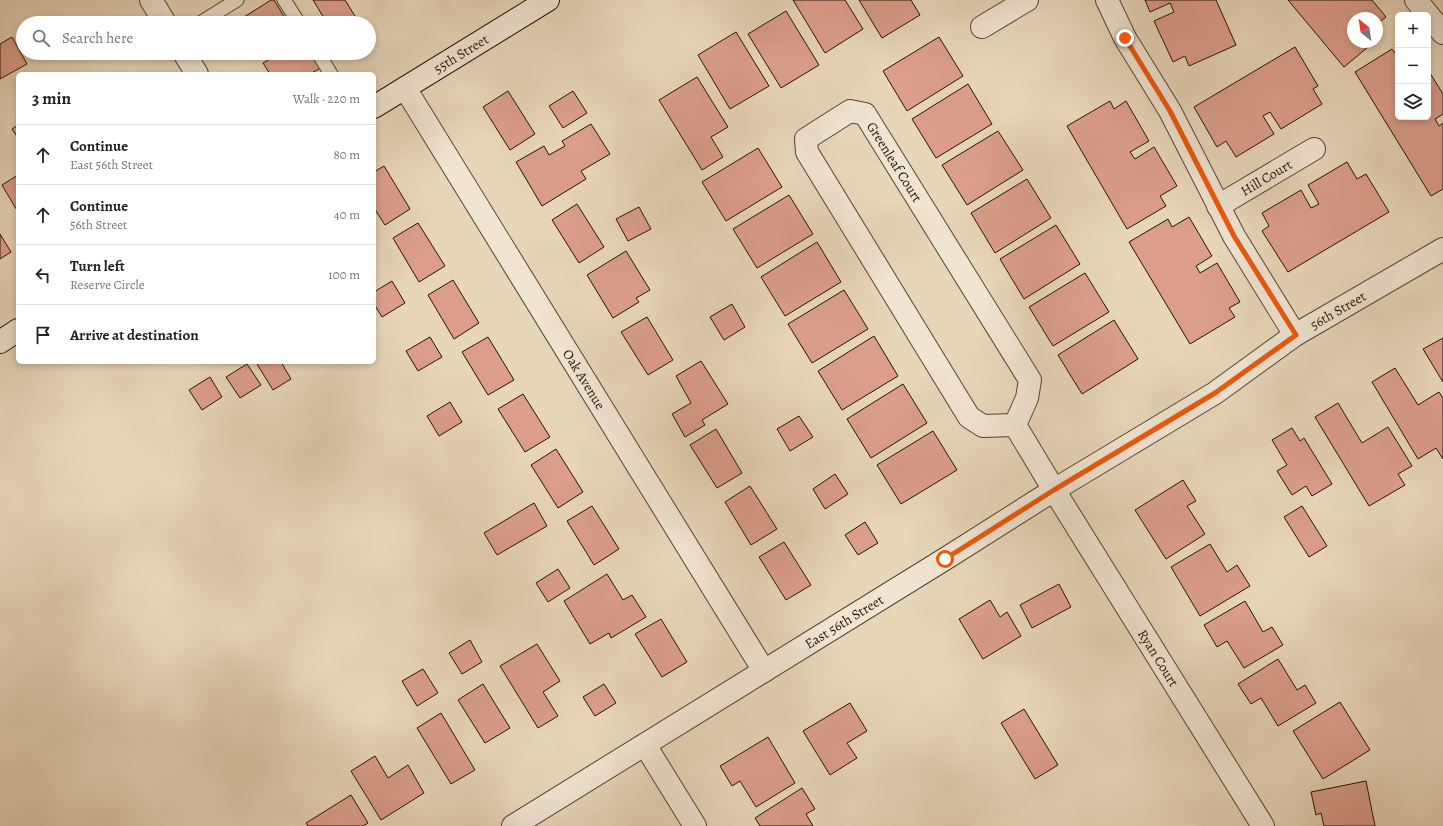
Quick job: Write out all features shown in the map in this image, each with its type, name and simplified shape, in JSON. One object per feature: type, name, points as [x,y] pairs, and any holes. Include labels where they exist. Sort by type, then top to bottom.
[{"type":"street","points":[[151,0],[161,16]]},
{"type":"street","name":"55th Street","points":[[376,105],[548,0]]},
{"type":"street","points":[[982,27],[1027,0]]},
{"type":"street","points":[[1107,0],[1125,38],[1170,111],[1234,236],[1296,335]]},
{"type":"street","points":[[1416,0],[1443,33]]},
{"type":"street","points":[[188,60],[196,72]]},
{"type":"street","name":"Oak Avenue","points":[[405,88],[764,671]]},
{"type":"street","name":"Greenleaf Court","points":[[850,111],[866,114],[1030,380],[1027,398],[1015,425],[983,426],[969,417],[807,152],[806,139],[850,111]]},
{"type":"street","name":"Hill Court","points":[[1218,206],[1314,149]]},
{"type":"street","name":"56th Street","points":[[1176,417],[1215,393],[1296,335],[1443,249]]},
{"type":"street","points":[[0,342],[16,331]]},
{"type":"street","name":"East 56th Street","points":[[513,826],[1054,490],[1176,417]]},
{"type":"street","points":[[1015,425],[1054,490]]},
{"type":"street","name":"Ryan Court","points":[[1054,490],[1263,826]]},
{"type":"street","points":[[645,744],[695,826]]},
{"type":"lane","points":[[211,16],[237,0]]},
{"type":"lane","points":[[284,0],[294,16]]},
{"type":"lane","points":[[322,60],[330,72]]},
{"type":"building","points":[[271,0],[274,0],[284,16],[246,16]]},
{"type":"building","points":[[313,0],[345,0],[355,16],[323,16]]},
{"type":"building","points":[[793,0],[845,0],[863,29],[825,53]]},
{"type":"building","points":[[859,0],[911,0],[920,15],[882,38]]},
{"type":"building","points":[[1145,0],[1216,0],[1236,45],[1189,66],[1185,56],[1173,62],[1154,21],[1174,12],[1170,3],[1150,12]]},
{"type":"building","points":[[1288,0],[1372,0],[1382,12],[1347,12],[1347,48],[1367,48],[1344,67]]},
{"type":"building","points":[[786,11],[819,65],[781,88],[748,34]]},
{"type":"building","points":[[736,32],[769,86],[730,109],[698,55]]},
{"type":"building","points":[[12,37],[16,44],[16,60],[25,60],[27,64],[0,79],[0,44]]},
{"type":"building","points":[[939,37],[963,76],[907,111],[883,71]]},
{"type":"building","points":[[1295,47],[1318,86],[1313,89],[1322,104],[1281,129],[1270,112],[1263,116],[1274,134],[1236,157],[1226,141],[1217,147],[1194,107]]},
{"type":"building","points":[[1392,49],[1395,53],[1395,120],[1431,120],[1431,75],[1443,94],[1443,114],[1435,119],[1439,126],[1443,123],[1443,189],[1431,196],[1355,72]]},
{"type":"building","points":[[268,60],[320,60],[324,66],[314,72],[269,72],[263,63]]},
{"type":"building","points":[[697,77],[728,127],[711,137],[723,157],[702,170],[659,100]]},
{"type":"building","points":[[968,84],[992,124],[936,158],[912,119]]},
{"type":"building","points":[[508,91],[535,134],[510,150],[483,107]]},
{"type":"building","points":[[573,91],[587,113],[563,128],[549,106]]},
{"type":"building","points":[[1110,101],[1114,109],[1126,101],[1149,141],[1130,152],[1135,159],[1154,147],[1177,186],[1160,196],[1166,206],[1127,229],[1067,126]]},
{"type":"building","points":[[591,124],[610,154],[581,171],[586,179],[542,206],[516,162],[544,146],[549,155],[565,146],[562,141]]},
{"type":"building","points":[[16,126],[16,135],[12,129]]},
{"type":"building","points":[[998,131],[1023,170],[967,205],[942,165]]},
{"type":"building","points":[[758,148],[782,187],[726,221],[702,182]]},
{"type":"building","points":[[1347,162],[1357,179],[1366,174],[1389,212],[1288,272],[1262,231],[1269,226],[1262,213],[1301,190],[1311,208],[1319,204],[1308,185]]},
{"type":"building","points":[[384,166],[410,209],[385,225],[376,211],[376,171]]},
{"type":"building","points":[[16,176],[16,209],[2,185]]},
{"type":"building","points":[[1027,179],[1051,218],[995,253],[971,213]]},
{"type":"building","points":[[789,195],[813,234],[757,268],[733,229]]},
{"type":"building","points":[[577,204],[604,247],[579,263],[552,220]]},
{"type":"building","points":[[639,207],[651,229],[628,241],[616,219]]},
{"type":"building","points":[[1189,217],[1212,256],[1196,266],[1200,273],[1217,263],[1240,302],[1229,308],[1235,317],[1190,344],[1129,242],[1168,219],[1172,227]]},
{"type":"building","points":[[418,223],[445,266],[419,282],[393,238]]},
{"type":"building","points":[[1056,225],[1080,264],[1024,299],[1000,259]]},
{"type":"building","points":[[0,234],[11,252],[0,259]]},
{"type":"building","points":[[817,242],[841,282],[785,316],[761,277]]},
{"type":"building","points":[[626,251],[650,290],[636,298],[639,302],[613,318],[587,275]]},
{"type":"building","points":[[1085,273],[1109,312],[1053,346],[1029,307]]},
{"type":"building","points":[[453,280],[479,323],[454,339],[428,295]]},
{"type":"building","points":[[392,281],[405,303],[382,317],[376,307],[376,291]]},
{"type":"building","points":[[844,290],[868,329],[812,363],[788,324]]},
{"type":"building","points":[[732,304],[745,327],[724,340],[710,317]]},
{"type":"building","points":[[647,317],[673,360],[648,375],[621,332]]},
{"type":"building","points":[[1114,320],[1138,359],[1082,394],[1058,355]]},
{"type":"building","points":[[874,336],[898,376],[842,410],[818,371]]},
{"type":"building","points":[[430,337],[442,357],[418,371],[406,351]]},
{"type":"building","points":[[488,337],[514,380],[488,395],[462,352]]},
{"type":"building","points":[[1443,338],[1443,382],[1423,349]]},
{"type":"building","points":[[701,361],[728,404],[702,420],[705,425],[685,437],[672,414],[691,403],[676,376]]},
{"type":"building","points":[[247,364],[261,385],[240,398],[226,377]]},
{"type":"building","points":[[257,364],[282,364],[291,379],[273,390]]},
{"type":"building","points":[[1395,368],[1418,405],[1439,392],[1443,398],[1443,459],[1436,448],[1418,459],[1372,382]]},
{"type":"building","points":[[210,377],[222,397],[202,410],[189,390]]},
{"type":"building","points":[[903,384],[927,423],[871,458],[847,419]]},
{"type":"building","points":[[523,394],[550,437],[525,452],[498,409]]},
{"type":"building","points":[[450,402],[462,422],[439,436],[427,416]]},
{"type":"building","points":[[1338,403],[1362,443],[1388,427],[1412,466],[1398,474],[1405,485],[1369,506],[1315,417]]},
{"type":"building","points":[[799,416],[813,437],[790,451],[777,429]]},
{"type":"building","points":[[1292,428],[1300,441],[1304,438],[1332,484],[1312,496],[1306,486],[1292,495],[1277,471],[1287,465],[1272,440]]},
{"type":"building","points":[[716,429],[742,473],[717,488],[690,445]]},
{"type":"building","points":[[933,431],[957,470],[901,504],[877,465]]},
{"type":"building","points":[[556,449],[583,492],[558,508],[531,465]]},
{"type":"building","points":[[835,474],[848,494],[825,509],[813,489]]},
{"type":"building","points":[[1183,480],[1196,501],[1187,506],[1205,534],[1166,559],[1135,510]]},
{"type":"building","points":[[750,486],[777,529],[751,545],[725,502]]},
{"type":"building","points":[[534,503],[547,526],[497,555],[484,533]]},
{"type":"building","points":[[592,506],[619,549],[594,565],[567,521]]},
{"type":"building","points":[[1302,506],[1327,546],[1309,557],[1284,517]]},
{"type":"building","points":[[865,522],[878,543],[858,555],[845,535]]},
{"type":"building","points":[[784,542],[811,585],[786,600],[759,557]]},
{"type":"building","points":[[1210,544],[1227,572],[1237,565],[1250,586],[1200,616],[1171,567]]},
{"type":"building","points":[[558,569],[570,588],[548,602],[536,583]]},
{"type":"building","points":[[607,574],[623,600],[632,595],[646,617],[611,638],[609,633],[590,644],[564,601]]},
{"type":"building","points":[[1059,584],[1071,607],[1032,628],[1020,605]]},
{"type":"building","points":[[990,600],[1000,617],[1007,612],[1021,636],[983,659],[959,619]]},
{"type":"building","points":[[1245,601],[1263,632],[1272,627],[1283,645],[1244,668],[1227,641],[1217,647],[1204,625]]},
{"type":"building","points":[[661,619],[687,662],[662,677],[635,634]]},
{"type":"building","points":[[470,640],[482,662],[462,674],[449,653]]},
{"type":"building","points":[[537,644],[560,681],[543,692],[558,716],[538,728],[500,666]]},
{"type":"building","points":[[1278,659],[1297,690],[1305,685],[1316,703],[1278,726],[1261,698],[1251,704],[1238,684]]},
{"type":"building","points":[[423,669],[438,693],[417,706],[402,681]]},
{"type":"building","points":[[483,684],[510,728],[485,743],[458,700]]},
{"type":"building","points":[[604,684],[616,703],[595,716],[583,697]]},
{"type":"building","points":[[1340,702],[1370,750],[1323,779],[1293,731]]},
{"type":"building","points":[[850,703],[867,731],[847,743],[857,758],[830,775],[803,731]]},
{"type":"building","points":[[1024,709],[1058,765],[1035,779],[1001,723]]},
{"type":"building","points":[[441,713],[475,770],[451,784],[417,728]]},
{"type":"building","points":[[768,737],[795,783],[756,807],[740,781],[732,786],[720,766]]},
{"type":"building","points":[[375,756],[388,778],[408,765],[424,793],[381,820],[351,771]]},
{"type":"building","points":[[1366,781],[1375,826],[1324,826],[1321,813],[1316,815],[1311,792]]},
{"type":"building","points":[[802,788],[815,809],[806,814],[813,826],[760,826],[755,818]]},
{"type":"building","points":[[351,795],[368,823],[363,826],[308,826],[306,823]]},
{"type":"route","points":[[945,559],[1054,490],[1215,393],[1296,335],[1234,236],[1170,111],[1125,38]]}]
